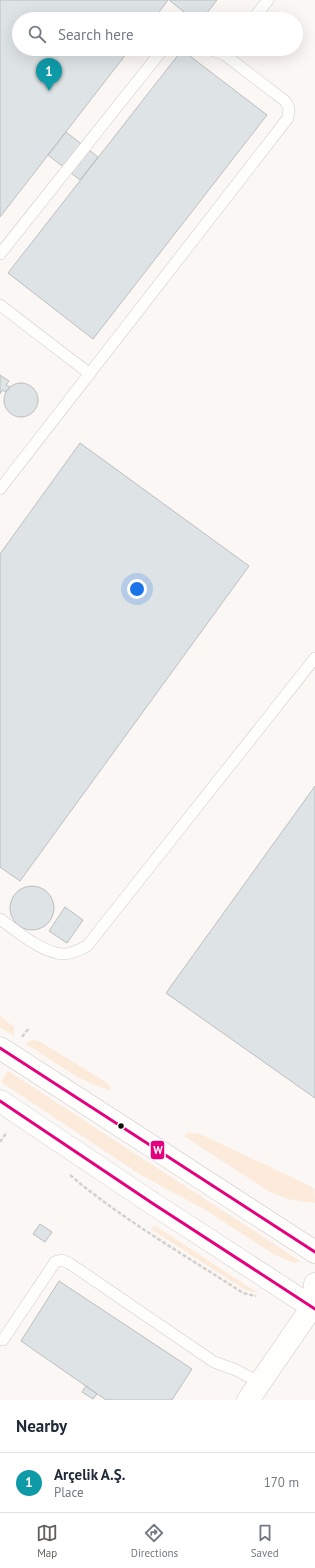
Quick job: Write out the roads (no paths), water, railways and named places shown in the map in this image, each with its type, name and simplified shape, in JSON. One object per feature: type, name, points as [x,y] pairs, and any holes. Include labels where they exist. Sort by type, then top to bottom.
[{"type":"main road","points":[[0,1048],[315,1252]]},
{"type":"main road","points":[[0,1101],[152,1203],[314,1307]]},
{"type":"main road","points":[[254,1392],[314,1307],[315,1284]]},
{"type":"lane","points":[[259,12],[268,0]]},
{"type":"lane","points":[[0,254],[157,56]]},
{"type":"lane","points":[[0,489],[288,118],[289,108],[285,100],[232,56]]},
{"type":"lane","points":[[0,305],[90,374]]},
{"type":"lane","points":[[0,919],[38,946],[54,952],[64,954],[87,946],[315,658]]},
{"type":"lane","points":[[3,1340],[55,1262],[61,1260],[69,1263],[214,1362],[236,1370],[254,1392]]},
{"type":"place","name":"Arçelik A.Ş.","points":[[49,91]]}]
